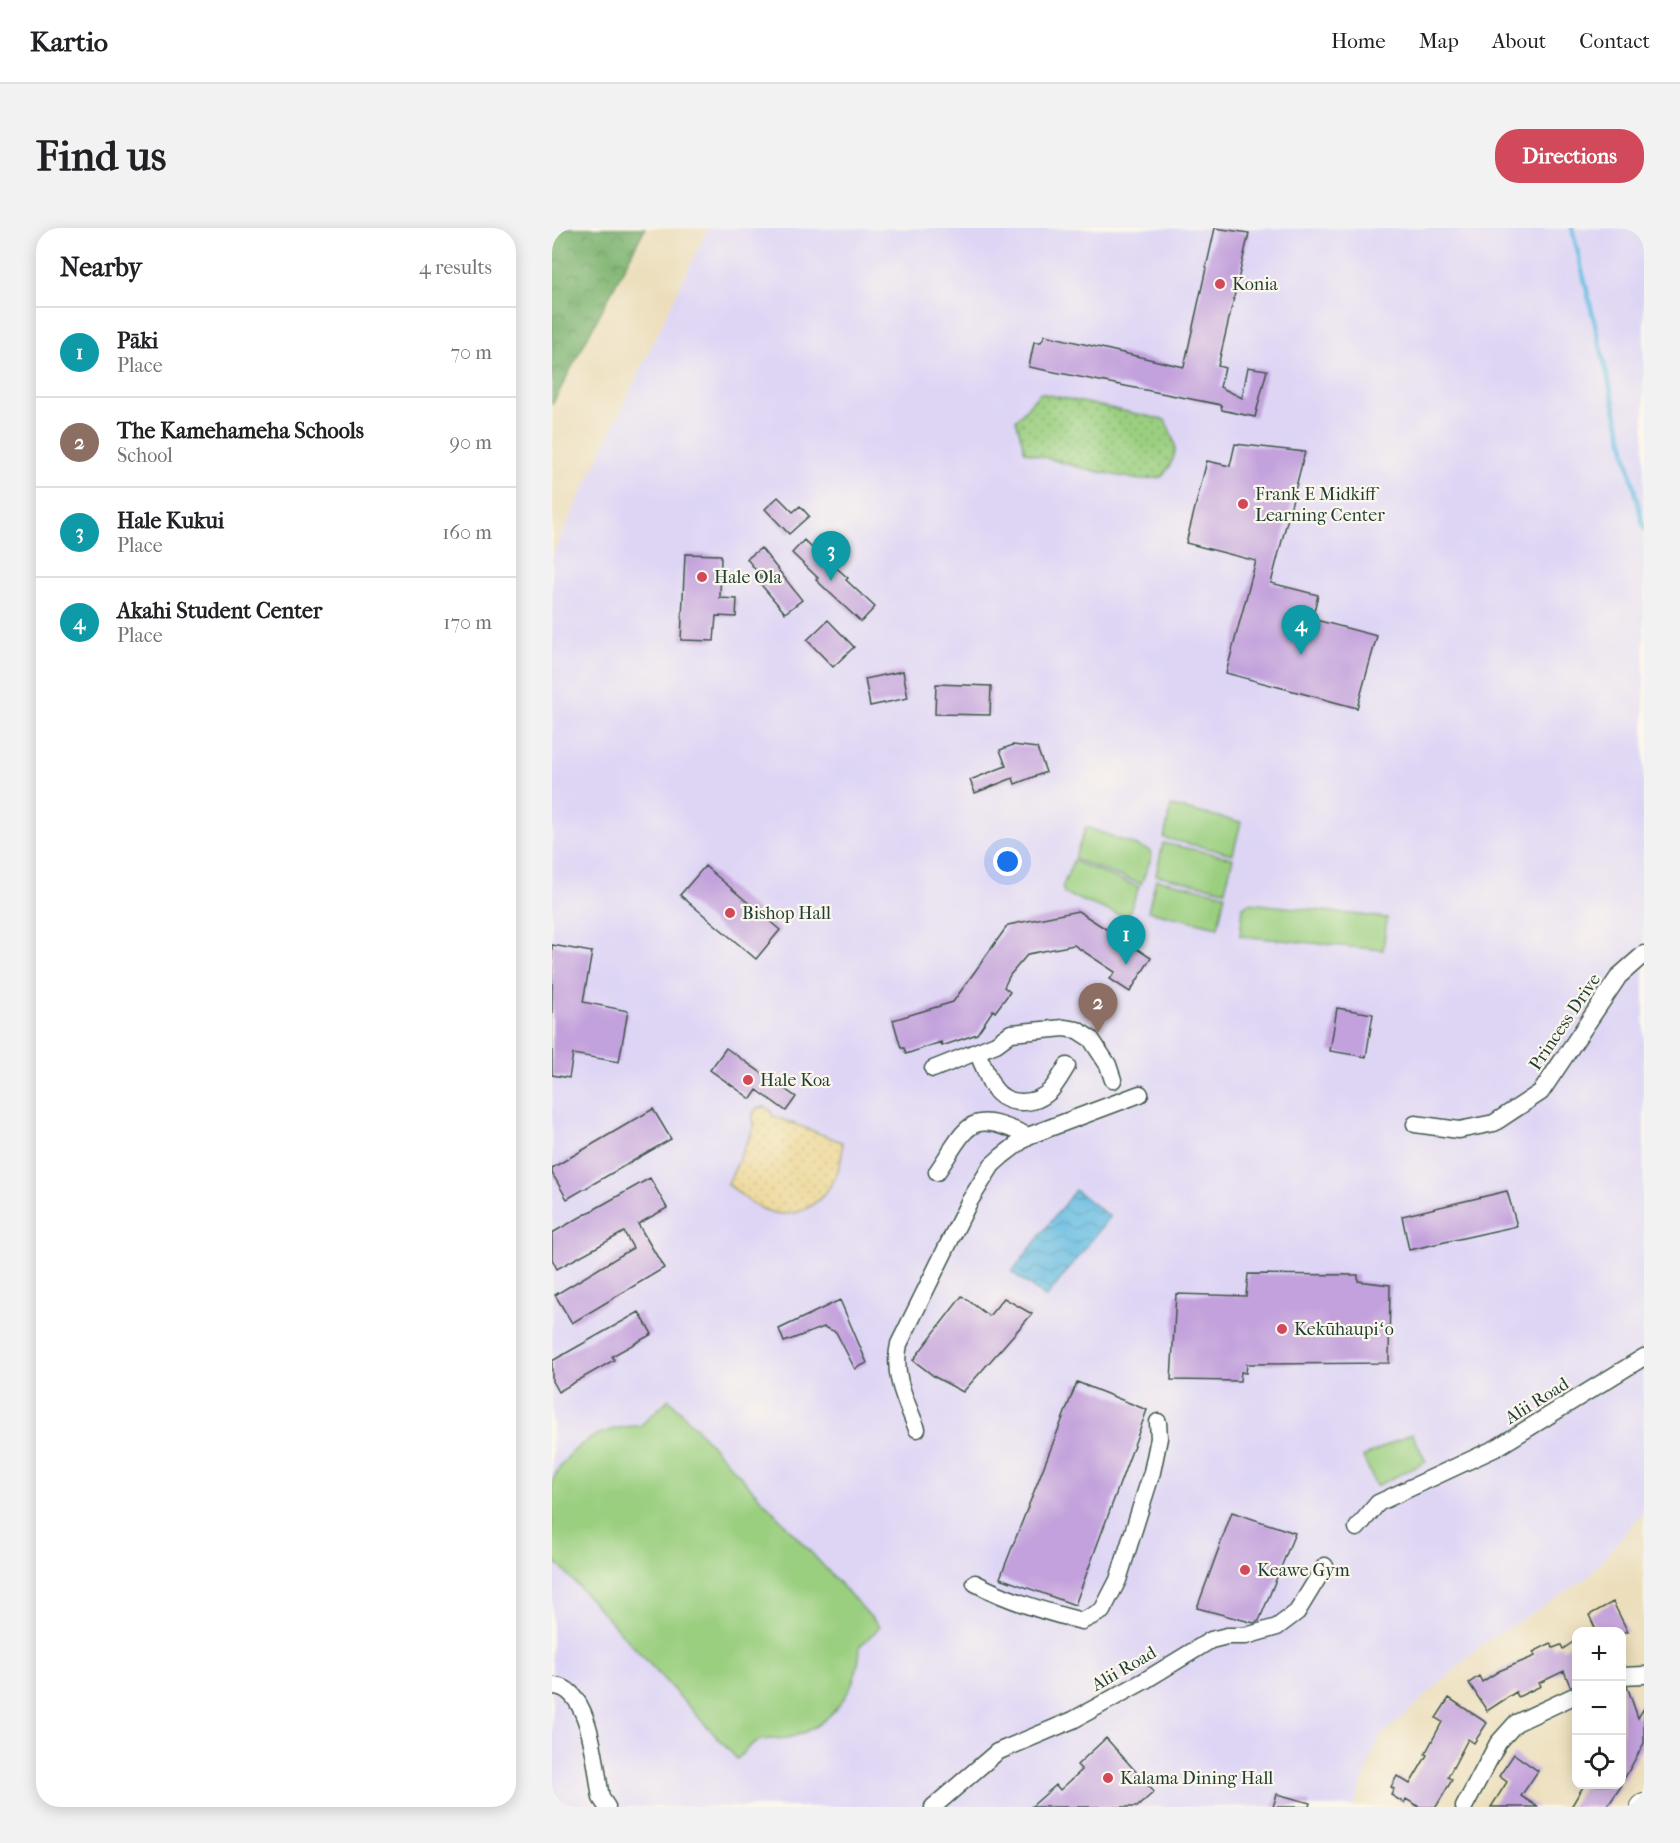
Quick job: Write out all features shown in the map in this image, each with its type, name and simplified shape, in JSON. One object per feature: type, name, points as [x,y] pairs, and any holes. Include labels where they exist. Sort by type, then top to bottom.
[{"type":"street","name":"Princess Drive","points":[[1415,1124],[1459,1130],[1494,1123],[1541,1092],[1619,976],[1644,954]]},
{"type":"street","points":[[933,1069],[996,1044],[1011,1033],[1064,1028],[1077,1030],[1091,1039],[1108,1065],[1113,1080]]},
{"type":"street","points":[[981,1061],[994,1088],[1007,1100],[1023,1103],[1038,1099],[1051,1090],[1067,1066]]},
{"type":"street","points":[[917,1429],[898,1378],[896,1366],[899,1344],[977,1187],[1002,1156],[1028,1136],[1140,1094]]},
{"type":"street","points":[[938,1172],[965,1132],[975,1123],[981,1121],[997,1124],[1028,1136]]},
{"type":"street","name":"Alii Road","points":[[1357,1528],[1378,1503],[1496,1448],[1644,1358]]},
{"type":"street","points":[[975,1583],[1046,1613],[1082,1621],[1102,1611],[1118,1580],[1139,1519],[1159,1438],[1158,1422]]},
{"type":"street","name":"Alii Road","points":[[933,1807],[997,1752],[1073,1720],[1144,1681],[1211,1640],[1227,1636],[1246,1636],[1277,1627],[1297,1612],[1325,1566]]},
{"type":"street","points":[[1626,1676],[1644,1675]]},
{"type":"street","points":[[552,1686],[558,1686],[573,1694],[585,1716],[601,1798],[607,1807]]},
{"type":"street","points":[[1464,1807],[1498,1743],[1515,1723],[1572,1697]]},
{"type":"shaded area","points":[[708,228],[1644,228],[1644,1511],[1586,1579],[1484,1643],[1379,1738],[1354,1807],[552,1807],[552,556]]},
{"type":"green space","points":[[552,228],[645,228],[552,405]]},
{"type":"green space","points":[[1040,393],[1165,420],[1175,444],[1172,462],[1162,477],[1139,480],[1085,469],[1025,452],[1016,420]]},
{"type":"green space","points":[[1171,806],[1241,822],[1233,854],[1164,838]]},
{"type":"green space","points":[[1086,827],[1149,850],[1152,856],[1141,884],[1074,859]]},
{"type":"green space","points":[[1163,843],[1233,858],[1225,890],[1156,875]]},
{"type":"green space","points":[[1073,861],[1139,887],[1127,918],[1065,894],[1062,888]]},
{"type":"green space","points":[[1156,879],[1225,894],[1218,927],[1148,911]]},
{"type":"green space","points":[[1249,903],[1387,918],[1383,950],[1240,936],[1243,907]]},
{"type":"green space","points":[[669,1399],[880,1627],[860,1646],[855,1676],[841,1703],[831,1714],[819,1724],[791,1737],[755,1742],[737,1759],[552,1558],[552,1483],[563,1463],[578,1447],[597,1435],[618,1428],[640,1426]]},
{"type":"green space","points":[[1412,1433],[1426,1462],[1376,1486],[1363,1457]]},
{"type":"sand","points":[[765,1107],[773,1116],[842,1142],[838,1170],[832,1184],[812,1205],[800,1211],[786,1214],[765,1210],[728,1184],[755,1124],[754,1112],[757,1108]]},
{"type":"water","points":[[1075,1190],[1110,1217],[1046,1298],[1012,1272]]},
{"type":"building","name":"Konia","points":[[1215,228],[1249,233],[1218,366],[1225,368],[1220,387],[1242,398],[1248,367],[1267,370],[1255,417],[1222,410],[1221,405],[1029,367],[1034,342],[1041,342],[1045,335],[1184,367]]},
{"type":"building","points":[[1235,444],[1305,452],[1271,583],[1318,595],[1312,619],[1377,636],[1357,708],[1226,673],[1256,561],[1186,543],[1207,461],[1230,466]]},
{"type":"building","points":[[778,497],[793,512],[800,506],[809,516],[789,534],[765,509]]},
{"type":"building","points":[[804,540],[830,566],[832,564],[848,578],[846,580],[875,607],[861,622],[816,580],[818,578],[792,553]]},
{"type":"building","points":[[761,548],[802,600],[785,613],[758,581],[762,578],[747,559]]},
{"type":"building","name":"Hale Ola","points":[[685,554],[721,555],[720,598],[737,599],[736,617],[716,616],[714,641],[681,640]]},
{"type":"building","points":[[828,620],[854,647],[833,667],[807,640]]},
{"type":"building","points":[[903,671],[908,698],[870,706],[865,679]]},
{"type":"building","points":[[936,684],[991,686],[990,715],[935,714]]},
{"type":"building","points":[[1013,745],[1037,748],[1046,772],[1015,784],[1013,778],[975,793],[970,780],[1006,766],[1000,750]]},
{"type":"building","name":"Bishop Hall","points":[[705,866],[780,930],[756,959],[680,895]]},
{"type":"building","points":[[1078,911],[1151,958],[1130,992],[1110,979],[1115,972],[1074,945],[1028,954],[1010,975],[1004,987],[1010,992],[995,1012],[993,1010],[977,1034],[942,1046],[941,1042],[906,1054],[904,1048],[901,1048],[893,1020],[953,1002],[1008,925]]},
{"type":"building","points":[[552,945],[592,952],[583,1002],[628,1011],[619,1062],[573,1054],[569,1078],[552,1075]]},
{"type":"building","points":[[1337,1008],[1373,1014],[1366,1057],[1330,1051]]},
{"type":"building","name":"Hale Koa","points":[[726,1048],[796,1097],[786,1111],[757,1090],[751,1099],[710,1070]]},
{"type":"building","points":[[653,1109],[671,1139],[567,1199],[552,1173],[552,1168]]},
{"type":"building","points":[[650,1178],[667,1208],[638,1224],[664,1268],[572,1323],[555,1295],[633,1248],[624,1232],[557,1269],[552,1259],[552,1233]]},
{"type":"building","points":[[1507,1191],[1517,1226],[1409,1250],[1402,1216]]},
{"type":"building","name":"Kekūhaupiʻo","points":[[1248,1274],[1358,1275],[1358,1281],[1390,1285],[1389,1363],[1247,1364],[1246,1373],[1241,1372],[1240,1381],[1171,1380],[1176,1294],[1246,1296]]},
{"type":"building","points":[[962,1296],[989,1316],[1004,1298],[1032,1314],[963,1392],[935,1377],[913,1360]]},
{"type":"building","points":[[840,1300],[867,1363],[855,1369],[836,1332],[824,1327],[784,1342],[779,1329]]},
{"type":"building","points":[[639,1312],[652,1334],[612,1356],[614,1360],[558,1392],[552,1381],[552,1361]]},
{"type":"building","points":[[1077,1382],[1147,1410],[1075,1605],[1000,1578]]},
{"type":"building","name":"Keawe Gym","points":[[1232,1512],[1295,1533],[1259,1621],[1254,1623],[1197,1608]]},
{"type":"building","points":[[1613,1602],[1626,1627],[1595,1627],[1589,1615]]},
{"type":"building","points":[[1551,1643],[1553,1648],[1561,1645],[1563,1649],[1572,1643],[1572,1686],[1570,1686],[1564,1671],[1539,1683],[1541,1686],[1518,1697],[1516,1692],[1487,1711],[1469,1683],[1479,1676],[1482,1682],[1499,1671],[1535,1656],[1533,1652]]},
{"type":"building","points":[[1626,1686],[1638,1718],[1644,1708],[1644,1743],[1626,1776]]},
{"type":"building","points":[[1449,1698],[1487,1723],[1474,1743],[1468,1739],[1448,1777],[1452,1780],[1436,1807],[1419,1807],[1406,1799],[1404,1803],[1391,1795],[1394,1789],[1391,1787],[1397,1776],[1410,1784],[1427,1755],[1425,1754],[1442,1722],[1436,1718]]},
{"type":"building","name":"Kalama Dining Hall","points":[[1106,1738],[1154,1792],[1137,1807],[1031,1807],[1056,1785],[1060,1790],[1082,1770],[1077,1765]]},
{"type":"building","points":[[1514,1754],[1538,1771],[1521,1796],[1538,1807],[1491,1807],[1507,1782],[1499,1776]]},
{"type":"building","points":[[1582,1789],[1619,1789],[1607,1807],[1571,1807]]},
{"type":"building","points":[[1277,1794],[1310,1803],[1309,1807],[1273,1807]]},
{"type":"waterway","points":[[1572,228],[1644,529]]},
{"type":"place","name":"Konia","points":[[1220,284]]},
{"type":"place","name":"Frank E Midkiff Learning Center","points":[[1243,504]]},
{"type":"place","name":"Hale Ola","points":[[702,577]]},
{"type":"place","name":"Hale Kukui","points":[[831,581]]},
{"type":"place","name":"Akahi Student Center","points":[[1301,655]]},
{"type":"place","name":"Bishop Hall","points":[[730,913]]},
{"type":"place","name":"Pāki","points":[[1126,965]]},
{"type":"place","name":"The Kamehameha Schools","points":[[1098,1033]]},
{"type":"place","name":"Hale Koa","points":[[748,1080]]},
{"type":"place","name":"Kekūhaupiʻo","points":[[1282,1329]]},
{"type":"place","name":"Keawe Gym","points":[[1245,1570]]},
{"type":"place","name":"Kalama Dining Hall","points":[[1108,1778]]}]
